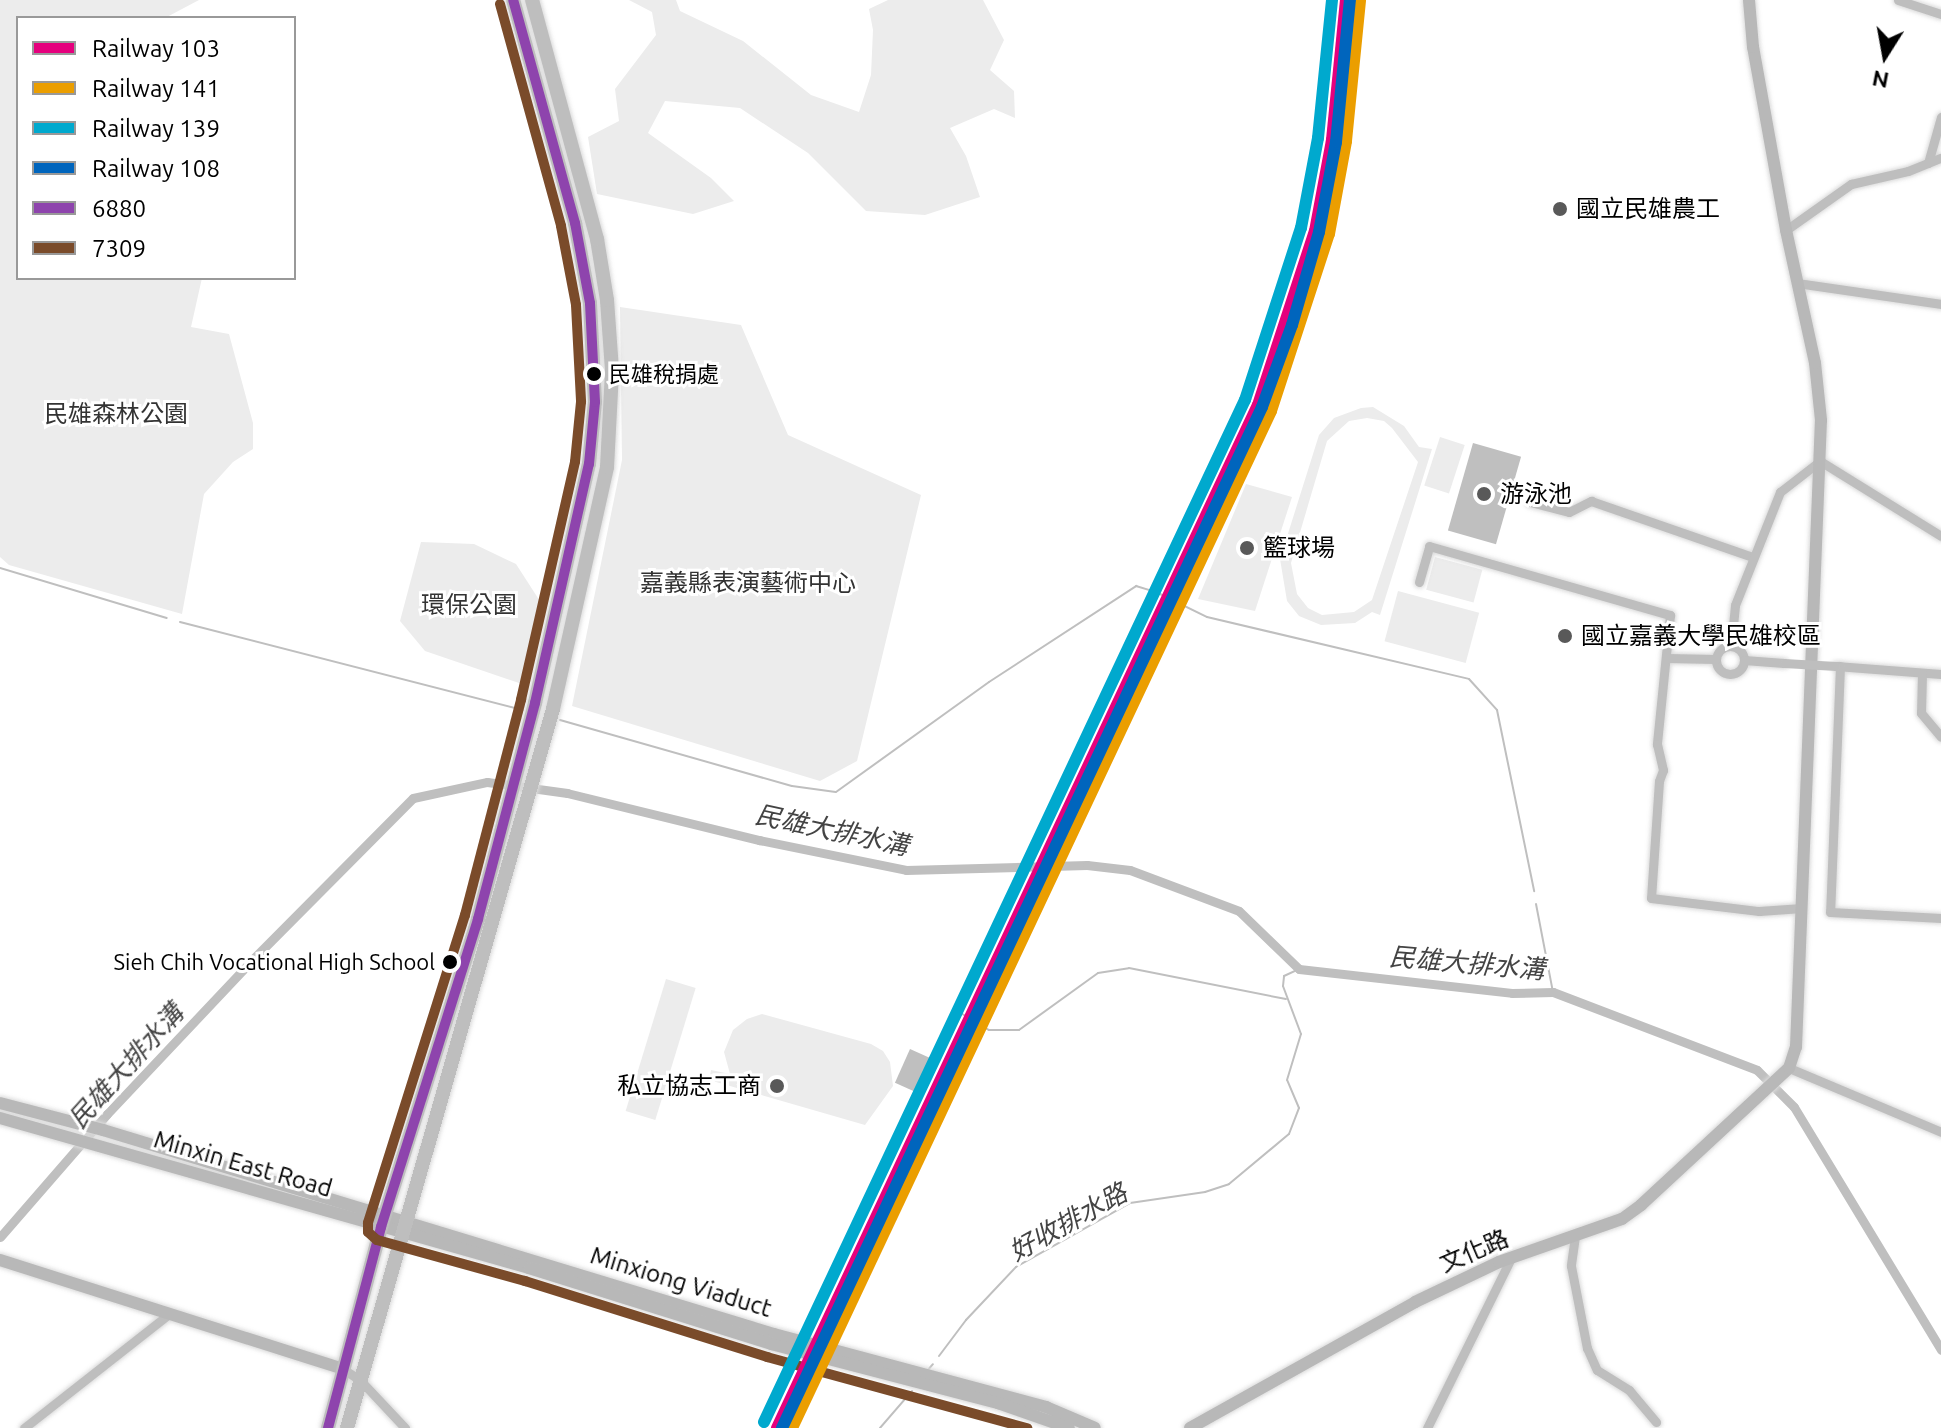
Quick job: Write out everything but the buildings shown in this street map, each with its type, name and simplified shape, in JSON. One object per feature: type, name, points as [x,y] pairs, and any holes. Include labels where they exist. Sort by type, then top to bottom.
[{"type":"main road","points":[[328,1428],[383,1221],[478,919],[589,464],[595,402],[590,303],[575,223],[513,0]]},
{"type":"main road","points":[[347,1428],[536,771],[593,542],[610,438],[612,370],[607,300],[591,219],[532,0]]},
{"type":"main road","points":[[1749,0],[1753,47],[1786,230],[1815,363],[1821,420],[1796,1047],[1784,1072]]},
{"type":"main road","points":[[575,223],[591,219]]},
{"type":"main road","name":"文化路","points":[[1190,1428],[1415,1302],[1511,1258],[1622,1219],[1784,1072]]},
{"type":"main road","name":"Minxin East Road","points":[[0,1103],[103,1130],[383,1221]]},
{"type":"main road","name":"Minxin East Road","points":[[0,1118],[383,1221]]},
{"type":"main road","points":[[383,1221],[486,1251]]},
{"type":"main road","name":"Minxiong Viaduct","points":[[486,1251],[774,1334],[1046,1407],[1094,1427]]},
{"type":"main road","name":"Minxiong Viaduct","points":[[486,1251],[771,1344],[998,1403],[1069,1428]]},
{"type":"main road","points":[[3,1261],[343,1369]]},
{"type":"street","points":[[1898,0],[1941,14]]},
{"type":"street","points":[[1928,163],[1941,117]]},
{"type":"street","points":[[1786,230],[1851,184],[1941,158]]},
{"type":"street","points":[[1797,283],[1941,304]]},
{"type":"street","points":[[1731,646],[1735,605],[1780,492],[1820,461],[1941,536]]},
{"type":"street","points":[[1530,502],[1569,512],[1591,501],[1753,557]]},
{"type":"street","points":[[1419,582],[1429,546],[1670,615],[1657,744],[1663,770],[1659,781],[1651,898],[1759,911],[1802,908]]},
{"type":"street","points":[[1731,646],[1740,649],[1744,660],[1739,671],[1730,674],[1721,671],[1716,659],[1722,648],[1731,646]]},
{"type":"street","points":[[1666,658],[1716,659]]},
{"type":"street","points":[[1744,660],[1941,674]]},
{"type":"street","points":[[1838,666],[1830,912],[1941,918]]},
{"type":"street","points":[[1922,673],[1921,713],[1941,737]]},
{"type":"street","points":[[1784,1072],[1941,1132]]},
{"type":"street","points":[[1575,1236],[1571,1266],[1587,1348],[1597,1370],[1629,1390],[1656,1422]]},
{"type":"street","points":[[1427,1428],[1511,1258]]},
{"type":"street","points":[[24,1428],[169,1314]]},
{"type":"street","points":[[343,1369],[360,1380],[405,1428]]},
{"type":"green space","name":"民雄森林公園","points":[[0,0],[199,0],[169,16],[16,16],[16,280],[202,280],[191,327],[229,334],[253,423],[253,449],[233,462],[204,494],[182,614],[9,565],[0,557]]},
{"type":"green space","points":[[629,0],[676,0],[680,11],[743,41],[811,95],[859,112],[871,75],[873,30],[869,9],[888,0],[983,0],[1004,40],[990,70],[1014,91],[1015,118],[994,109],[950,128],[966,156],[980,197],[925,215],[866,211],[808,153],[740,108],[665,101],[648,133],[711,178],[734,201],[693,214],[597,194],[588,137],[619,121],[615,89],[656,35],[652,12]]},
{"type":"green space","name":"嘉義縣表演藝術中心","points":[[620,307],[741,325],[788,435],[921,495],[857,761],[820,781],[572,706],[622,460]]},
{"type":"green space","points":[[1373,407],[1404,426],[1419,447],[1432,449],[1380,615],[1372,612],[1355,623],[1321,625],[1299,616],[1287,601],[1280,559],[1319,435],[1334,418]],"holes":[[[1367,418],[1384,421],[1418,462],[1372,600],[1354,612],[1322,615],[1308,608],[1297,594],[1291,563],[1327,441],[1349,421]]]},
{"type":"green space","points":[[1440,437],[1465,445],[1449,494],[1424,486]]},
{"type":"green space","name":"籃球場","points":[[1246,484],[1292,497],[1255,611],[1198,599]]},
{"type":"green space","name":"環保公園","points":[[421,542],[474,544],[516,564],[545,609],[525,685],[425,651],[400,621]]},
{"type":"green space","points":[[1435,557],[1482,570],[1474,603],[1426,590]]},
{"type":"green space","points":[[1398,591],[1479,613],[1466,663],[1385,641]]},
{"type":"green space","points":[[666,979],[696,988],[655,1120],[626,1111]]},
{"type":"green space","points":[[762,1014],[871,1044],[883,1051],[890,1062],[893,1086],[865,1125],[709,1080],[711,1070],[730,1074],[724,1052],[733,1030],[747,1019]]},
{"type":"shaded area","name":"游泳池","points":[[1473,443],[1521,457],[1496,544],[1448,530]]},
{"type":"shaded area","points":[[910,1049],[930,1058],[915,1092],[895,1083]]},
{"type":"waterway","points":[[0,568],[167,618]]},
{"type":"waterway","points":[[560,720],[792,786],[836,792],[989,682],[1136,586],[1156,592],[1207,617],[1469,679],[1497,710],[1534,891]]},
{"type":"waterway","points":[[180,622],[523,710]]},
{"type":"waterway","name":"民雄大排水溝","points":[[0,1237],[107,1114],[252,960],[413,798],[487,782],[567,793],[759,840],[906,870],[1087,865],[1130,870],[1239,911],[1299,969],[1512,993],[1553,992],[1757,1070],[1794,1107],[1941,1350]]},
{"type":"waterway","points":[[1020,868],[959,1012],[989,1030],[1019,1030],[1098,973],[1129,968],[1286,999]]},
{"type":"waterway","points":[[1536,904],[1553,992]]},
{"type":"waterway","name":"好收排水路","points":[[939,1356],[966,1320],[1016,1267],[1130,1203],[1205,1192],[1229,1184],[1289,1134],[1299,1108],[1287,1080],[1301,1034],[1283,986],[1284,976],[1299,969]]},
{"type":"waterway","name":"好收排水路","points":[[927,1371],[933,1364]]},
{"type":"waterway","name":"好收排水路","points":[[880,1428],[912,1391]]},
{"type":"rail line","name":"139","points":[[764,1422],[1245,400],[1301,228],[1318,138],[1332,0]]},
{"type":"rail line","name":"103","points":[[777,1428],[1258,405],[1315,231],[1332,140],[1346,0]]},
{"type":"rail line","name":"108","points":[[782,1428],[1262,407],[1292,325],[1319,232],[1336,142],[1350,0]]},
{"type":"rail line","name":"141","points":[[792,1428],[1271,411],[1329,234],[1346,141],[1360,1]]},
{"type":"transit line","name":"6880","points":[[328,1428],[381,1227],[478,919],[535,703],[589,464],[595,402],[590,303],[575,223],[513,0]]},
{"type":"transit line","name":"7309","points":[[500,4],[561,226],[576,305],[581,402],[575,462],[521,700],[465,915],[368,1223],[368,1232],[377,1240],[525,1281],[767,1357],[1027,1428]]},
{"type":"place","name":"國立民雄農工","points":[[1560,209]]},
{"type":"place","name":"民雄稅捐處","points":[[594,374]]},
{"type":"place","name":"游泳池","points":[[1484,494]]},
{"type":"place","name":"籃球場","points":[[1247,548]]},
{"type":"place","name":"國立嘉義大學民雄校區","points":[[1565,636]]},
{"type":"place","name":"Sieh Chih Vocational High School","points":[[450,962]]},
{"type":"place","name":"私立協志工商","points":[[777,1086]]}]
